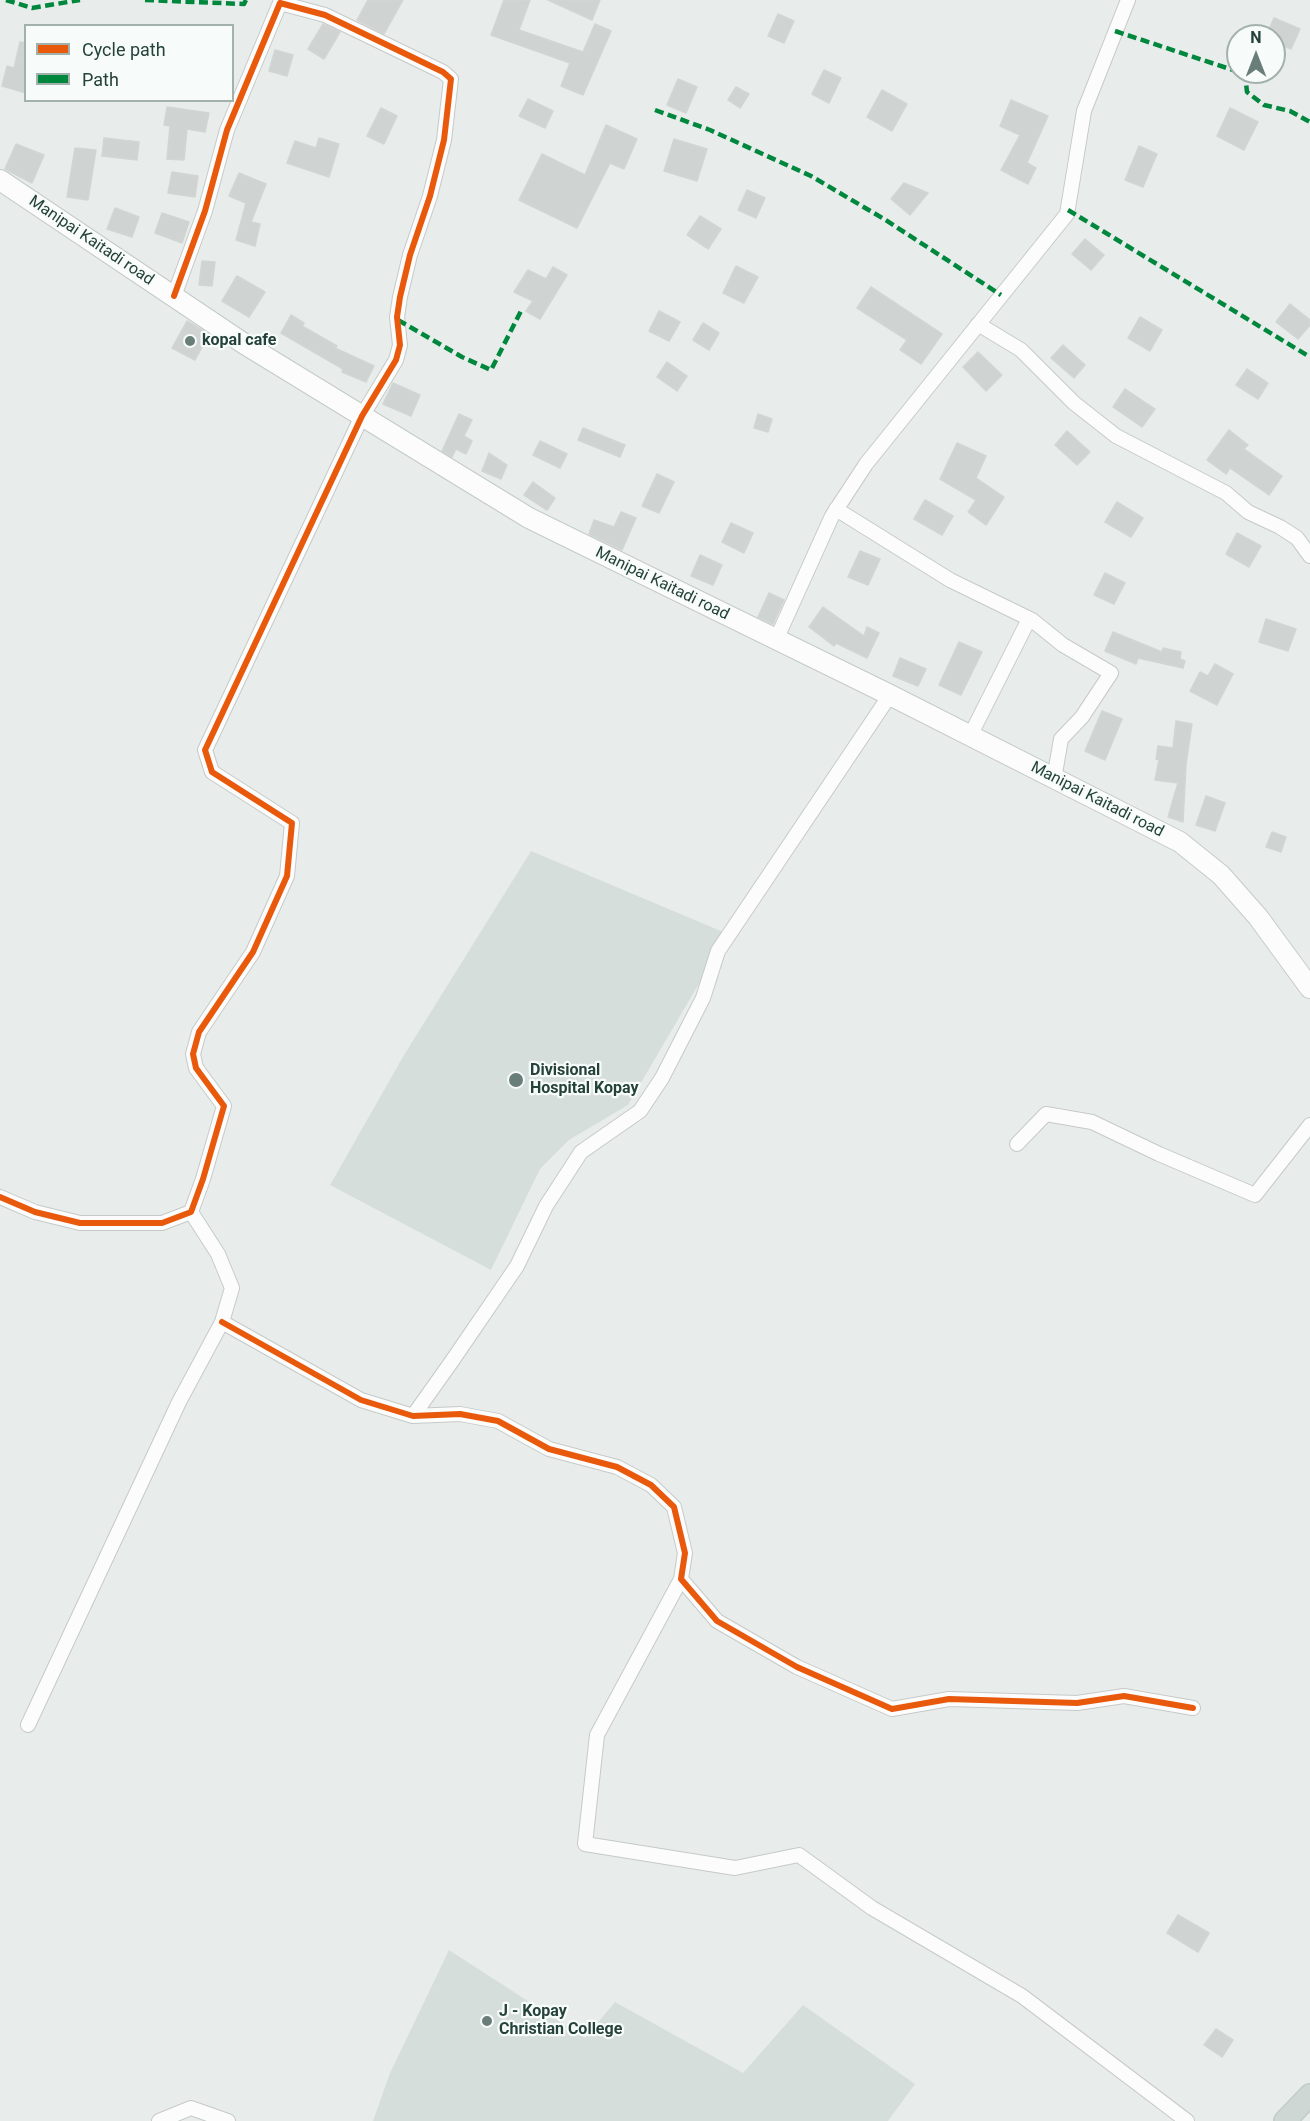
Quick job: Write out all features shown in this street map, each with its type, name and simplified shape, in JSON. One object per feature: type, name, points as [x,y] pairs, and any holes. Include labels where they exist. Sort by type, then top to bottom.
[{"type":"main road","name":"Manipai Kaitadi road","points":[[0,180],[243,343],[529,519],[890,696],[1180,842],[1221,875],[1258,917],[1310,988]]},
{"type":"main road","points":[[1285,2121],[1310,2095]]},
{"type":"street","points":[[776,640],[836,509],[866,464],[1067,213],[1084,111],[1128,0]]},
{"type":"street","points":[[0,1197],[35,1212],[80,1223],[162,1223],[191,1212],[224,1106],[196,1068],[193,1054],[199,1032],[253,952],[287,876],[292,824],[212,772],[205,750],[362,416],[396,360],[399,345],[397,317],[399,297],[410,255],[430,196],[444,140],[451,79],[443,72],[325,15],[280,3],[227,130],[205,211],[174,296]]},
{"type":"street","points":[[978,324],[1021,350],[1074,403],[1116,436],[1226,493],[1248,512],[1297,538],[1310,556]]},
{"type":"street","points":[[836,509],[950,580],[1029,619],[1063,645],[1111,673],[1082,717],[1061,739],[1054,779]]},
{"type":"street","points":[[970,736],[1029,619]]},
{"type":"street","points":[[413,1416],[517,1266],[546,1206],[581,1152],[640,1111],[662,1078],[703,998],[718,951],[890,696]]},
{"type":"street","points":[[1017,1144],[1046,1114],[1092,1122],[1159,1154],[1255,1195],[1310,1125]]},
{"type":"street","points":[[28,1725],[179,1401],[222,1322],[232,1288],[219,1254],[191,1212]]},
{"type":"street","points":[[222,1322],[361,1400],[413,1416],[460,1414],[498,1421],[549,1449],[617,1467],[651,1485],[674,1507],[685,1553],[681,1579],[597,1735],[585,1844],[735,1868],[799,1855],[872,1908],[1022,1996],[1187,2121]]},
{"type":"street","points":[[681,1579],[717,1621],[797,1667],[892,1709],[949,1699],[1077,1703],[1124,1696],[1193,1708]]},
{"type":"street","points":[[159,2121],[191,2108],[228,2121]]},
{"type":"shaded area","name":"Divisional Hospital Kopay","points":[[531,851],[728,934],[628,1105],[569,1140],[540,1169],[491,1270],[330,1185],[404,1055]]},
{"type":"shaded area","name":"J - Kopay Christian College","points":[[449,1950],[585,2038],[615,2002],[743,2073],[803,2005],[915,2084],[888,2121],[373,2121],[390,2073]]},
{"type":"building","points":[[368,0],[403,0],[384,34],[357,20]]},
{"type":"building","points":[[504,0],[530,0],[519,30],[583,52],[595,24],[611,31],[583,95],[561,86],[570,63],[491,35]]},
{"type":"building","points":[[548,0],[600,0],[592,20]]},
{"type":"building","points":[[778,14],[794,21],[784,43],[768,36]]},
{"type":"building","points":[[1274,18],[1300,29],[1291,49],[1286,47],[1286,24],[1271,24]]},
{"type":"building","points":[[323,24],[340,32],[324,59],[308,49]]},
{"type":"building","points":[[20,42],[24,43],[24,92],[2,86],[7,66],[14,68]]},
{"type":"building","points":[[275,50],[293,55],[287,76],[269,71]]},
{"type":"building","points":[[824,70],[841,78],[829,103],[812,94]]},
{"type":"building","points":[[678,79],[697,87],[686,113],[667,105]]},
{"type":"building","points":[[736,87],[749,94],[740,108],[728,100]]},
{"type":"building","points":[[882,90],[907,104],[892,131],[867,117]]},
{"type":"building","points":[[528,99],[553,111],[545,128],[519,116]]},
{"type":"building","points":[[1011,100],[1048,116],[1027,163],[1036,168],[1028,184],[1001,170],[1020,135],[1000,126]]},
{"type":"building","points":[[167,107],[209,113],[205,132],[187,129],[184,160],[167,159],[170,126],[164,125]]},
{"type":"building","points":[[381,108],[397,116],[384,144],[367,136]]},
{"type":"building","points":[[1230,108],[1258,122],[1244,150],[1217,136]]},
{"type":"building","points":[[606,125],[637,139],[624,169],[610,163],[577,228],[519,200],[542,154],[585,175]]},
{"type":"building","points":[[104,138],[139,142],[137,160],[102,156]]},
{"type":"building","points":[[319,138],[339,144],[329,177],[287,163],[295,141],[316,148]]},
{"type":"building","points":[[674,139],[707,149],[697,181],[664,171]]},
{"type":"building","points":[[16,144],[44,155],[32,183],[5,169]]},
{"type":"building","points":[[1139,146],[1157,154],[1143,187],[1125,180]]},
{"type":"building","points":[[75,148],[96,150],[88,200],[67,197]]},
{"type":"building","points":[[172,172],[198,176],[195,197],[168,193]]},
{"type":"building","points":[[239,173],[266,184],[251,222],[260,224],[255,246],[236,240],[246,203],[229,196]]},
{"type":"building","points":[[904,183],[928,193],[910,215],[891,199]]},
{"type":"building","points":[[747,190],[765,198],[756,218],[738,210]]},
{"type":"building","points":[[115,208],[139,217],[132,237],[107,229]]},
{"type":"building","points":[[162,213],[189,222],[182,243],[155,233]]},
{"type":"building","points":[[700,216],[721,229],[708,249],[687,235]]},
{"type":"building","points":[[1085,239],[1104,255],[1091,270],[1072,254]]},
{"type":"building","points":[[202,261],[215,262],[212,286],[199,285]]},
{"type":"building","points":[[736,266],[758,277],[744,303],[723,293]]},
{"type":"building","points":[[553,267],[567,275],[540,319],[526,311],[533,301],[514,292],[528,270],[546,279]]},
{"type":"building","points":[[237,276],[265,292],[249,317],[222,301]]},
{"type":"building","points":[[871,287],[942,334],[921,364],[900,350],[907,340],[857,308]]},
{"type":"building","points":[[1290,304],[1310,320],[1310,325],[1298,339],[1276,322]]},
{"type":"building","points":[[659,311],[680,322],[669,341],[649,331]]},
{"type":"building","points":[[291,315],[304,323],[302,326],[337,346],[335,348],[374,366],[366,382],[342,372],[343,369],[281,333]]},
{"type":"building","points":[[1140,317],[1162,330],[1150,351],[1128,338]]},
{"type":"building","name":"kopal cafe","points":[[187,321],[207,333],[206,340],[195,360],[172,348]]},
{"type":"building","points":[[703,323],[719,333],[709,350],[693,340]]},
{"type":"building","points":[[1063,345],[1085,365],[1074,378],[1051,358]]},
{"type":"building","points":[[978,352],[1002,375],[986,391],[963,367]]},
{"type":"building","points":[[667,362],[687,376],[677,391],[657,377]]},
{"type":"building","points":[[1247,369],[1268,383],[1258,399],[1236,385]]},
{"type":"building","points":[[393,383],[420,395],[411,416],[383,404]]},
{"type":"building","points":[[1125,389],[1155,409],[1142,427],[1113,407]]},
{"type":"building","points":[[459,414],[472,420],[464,436],[472,441],[466,454],[456,449],[452,457],[442,451]]},
{"type":"building","points":[[758,414],[772,419],[768,432],[754,428]]},
{"type":"building","points":[[583,428],[625,445],[620,457],[578,440]]},
{"type":"building","points":[[1229,430],[1248,445],[1244,449],[1282,476],[1269,495],[1230,468],[1226,474],[1207,460]]},
{"type":"building","points":[[1067,431],[1090,452],[1077,465],[1055,445]]},
{"type":"building","points":[[540,441],[567,454],[560,468],[533,455]]},
{"type":"building","points":[[957,443],[986,456],[976,478],[1004,497],[986,525],[968,512],[976,500],[940,479]]},
{"type":"building","points":[[489,453],[507,465],[501,479],[482,471]]},
{"type":"building","points":[[657,474],[674,482],[659,513],[642,506]]},
{"type":"building","points":[[533,482],[555,498],[547,510],[524,495]]},
{"type":"building","points":[[925,500],[953,516],[942,535],[914,519]]},
{"type":"building","points":[[1117,502],[1143,518],[1131,537],[1105,522]]},
{"type":"building","points":[[621,512],[636,518],[622,550],[589,534],[594,520],[614,527]]},
{"type":"building","points":[[731,523],[753,533],[744,553],[722,542]]},
{"type":"building","points":[[1237,533],[1261,546],[1249,567],[1226,554]]},
{"type":"building","points":[[860,551],[880,559],[868,585],[848,577]]},
{"type":"building","points":[[700,555],[722,565],[713,585],[691,576]]},
{"type":"building","points":[[1105,573],[1125,583],[1114,604],[1094,595]]},
{"type":"building","points":[[769,593],[784,600],[773,624],[758,617]]},
{"type":"building","points":[[823,607],[864,636],[867,627],[879,633],[867,658],[836,643],[834,646],[809,627]]},
{"type":"building","points":[[1266,619],[1296,629],[1288,651],[1259,642]]},
{"type":"building","points":[[1113,632],[1162,652],[1163,648],[1181,652],[1180,659],[1185,661],[1183,668],[1138,658],[1136,664],[1105,651]]},
{"type":"building","points":[[959,642],[982,652],[961,695],[939,685]]},
{"type":"building","points":[[900,658],[926,669],[918,686],[893,676]]},
{"type":"building","points":[[1215,664],[1233,674],[1217,705],[1190,691],[1200,672],[1208,676]]},
{"type":"building","points":[[1102,711],[1122,719],[1105,760],[1085,751]]},
{"type":"building","points":[[1176,721],[1192,724],[1186,764],[1183,822],[1168,817],[1178,783],[1155,780],[1159,760],[1156,759],[1158,746],[1173,748]]},
{"type":"building","points":[[1206,796],[1225,803],[1215,831],[1196,825]]},
{"type":"building","points":[[1272,832],[1286,837],[1281,852],[1266,847]]},
{"type":"building","points":[[1178,1915],[1209,1933],[1198,1952],[1167,1933]]},
{"type":"building","points":[[1216,2029],[1233,2040],[1222,2057],[1204,2045]]},
{"type":"marked path","points":[[6,0],[32,8],[80,0]]},
{"type":"marked path","points":[[145,0],[244,4],[246,0]]},
{"type":"marked path","points":[[1115,31],[1245,74],[1247,92],[1264,105],[1290,111],[1310,122]]},
{"type":"marked path","points":[[655,110],[710,130],[811,176],[884,219],[1001,295]]},
{"type":"marked path","points":[[1068,210],[1310,357]]},
{"type":"marked path","points":[[398,320],[462,357],[491,370],[521,311]]},
{"type":"cycle path","points":[[0,1197],[35,1212],[80,1223],[162,1223],[191,1212],[224,1106],[196,1068],[193,1054],[199,1032],[253,952],[287,876],[292,823],[212,772],[205,750],[362,416],[396,360],[400,345],[397,317],[400,297],[444,140],[451,79],[443,72],[325,15],[280,3],[227,130],[205,211],[174,296]]},
{"type":"cycle path","points":[[222,1322],[361,1400],[413,1416],[460,1414],[498,1421],[549,1449],[617,1467],[651,1485],[674,1507],[685,1553],[681,1579],[717,1621],[797,1667],[892,1709],[949,1699],[1077,1703],[1124,1696],[1193,1708]]},
{"type":"place","name":"kopal cafe","points":[[190,341]]},
{"type":"place","name":"Divisional Hospital Kopay","points":[[516,1080]]},
{"type":"place","name":"J - Kopay Christian College","points":[[487,2021]]}]
